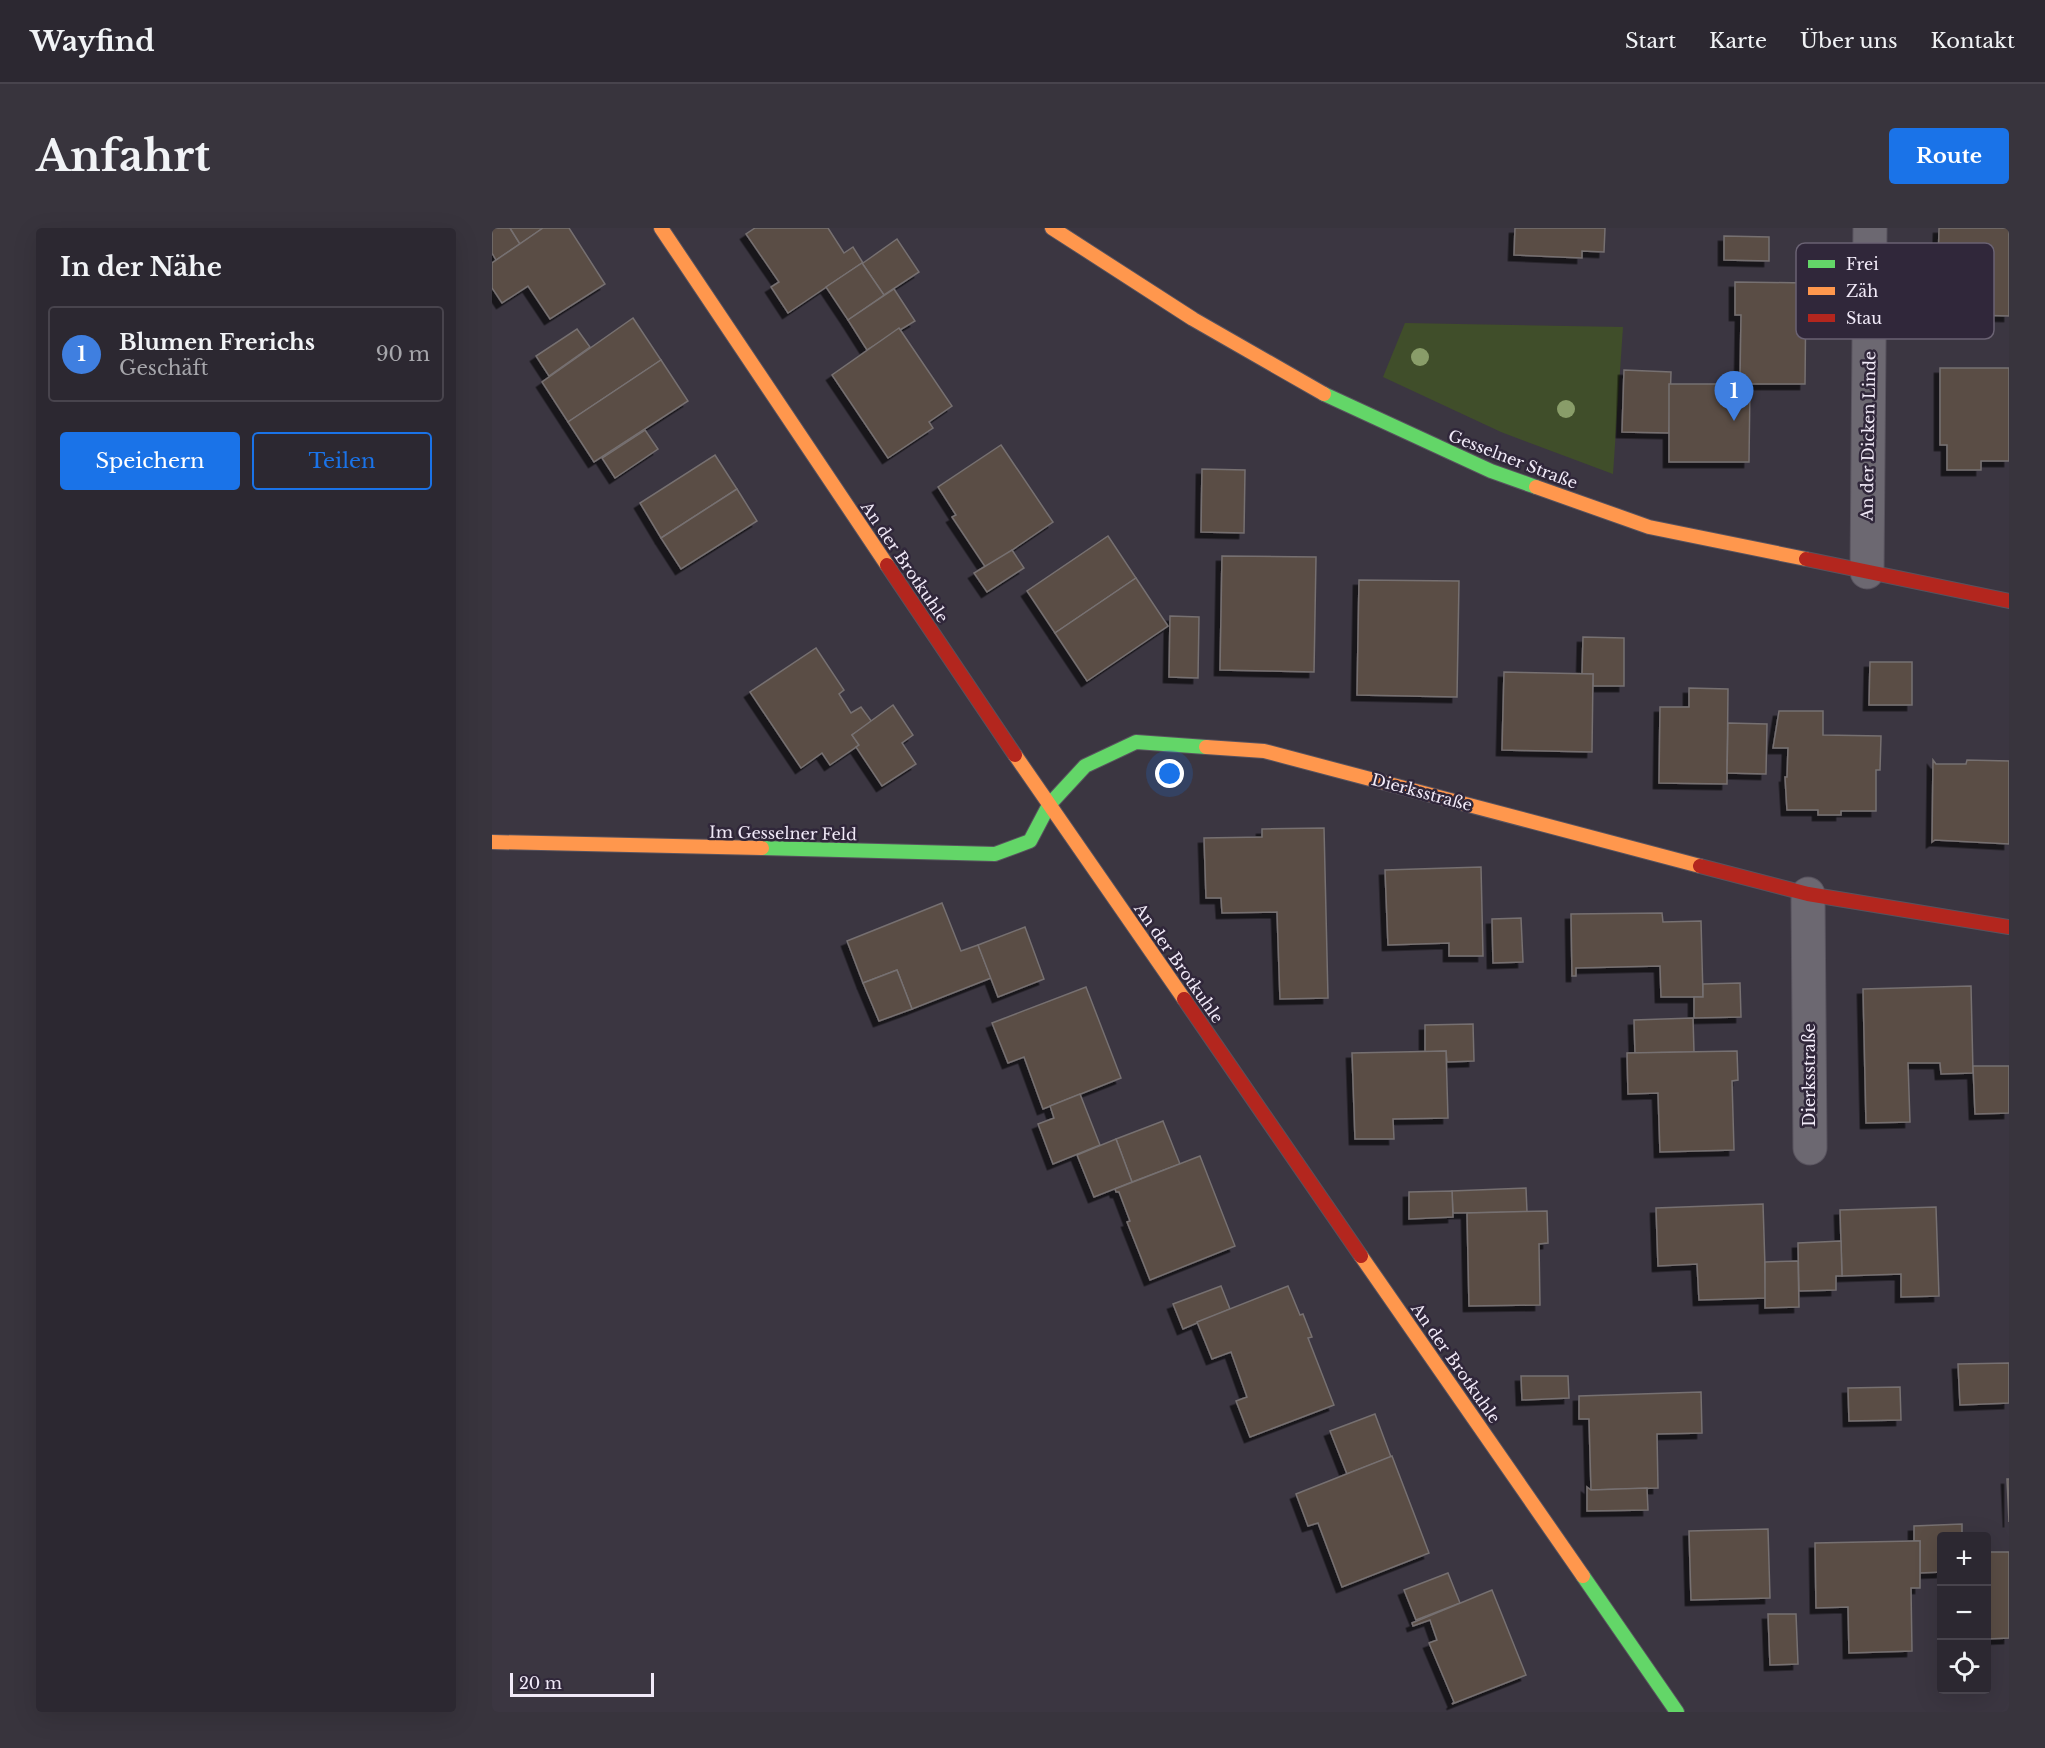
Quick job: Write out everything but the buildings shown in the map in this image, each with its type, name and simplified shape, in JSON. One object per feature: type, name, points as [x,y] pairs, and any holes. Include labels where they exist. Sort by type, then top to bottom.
[{"type":"street","name":"An der Brotkuhle","points":[[660,228],[1049,804],[1677,1712]]},
{"type":"street","name":"Gesselner Straße","points":[[1052,228],[1193,320],[1343,405],[1491,471],[1649,527],[2009,601]]},
{"type":"street","name":"An der Dicken Linde","points":[[1870,228],[1870,243]]},
{"type":"street","name":"An der Dicken Linde","points":[[1867,572],[1869,339]]},
{"type":"street","name":"Dierksstraße","points":[[1049,804],[1085,766],[1136,742],[1264,751],[1808,894],[2009,927]]},
{"type":"street","name":"Im Gesselner Feld","points":[[492,842],[995,854],[1030,841],[1049,804]]},
{"type":"street","name":"Dierksstraße","points":[[1808,894],[1810,1148]]},
{"type":"green space","points":[[1405,323],[1623,327],[1613,474],[1501,432],[1383,377]]},
{"type":"traffic: fast","points":[[1324,394],[1491,471],[1536,487]]},
{"type":"traffic: fast","points":[[762,848],[995,854],[1030,841],[1049,805],[1085,766],[1136,742],[1206,747]]},
{"type":"traffic: fast","points":[[1583,1576],[1677,1712]]},
{"type":"traffic: slow","points":[[661,228],[887,565]]},
{"type":"traffic: slow","points":[[1052,228],[1193,319],[1324,394]]},
{"type":"traffic: slow","points":[[1536,487],[1649,527],[1806,559]]},
{"type":"traffic: slow","points":[[1206,747],[1264,751],[1700,866]]},
{"type":"traffic: slow","points":[[1015,755],[1184,999]]},
{"type":"traffic: slow","points":[[492,842],[762,848]]},
{"type":"traffic: slow","points":[[1361,1256],[1583,1576]]},
{"type":"traffic: jam","points":[[1806,559],[2009,601]]},
{"type":"traffic: jam","points":[[887,565],[1015,755]]},
{"type":"traffic: jam","points":[[1700,866],[1808,894],[2009,927]]},
{"type":"traffic: jam","points":[[1184,999],[1361,1256]]},
{"type":"place","name":"Blumen Frerichs","points":[[1734,421]]}]
